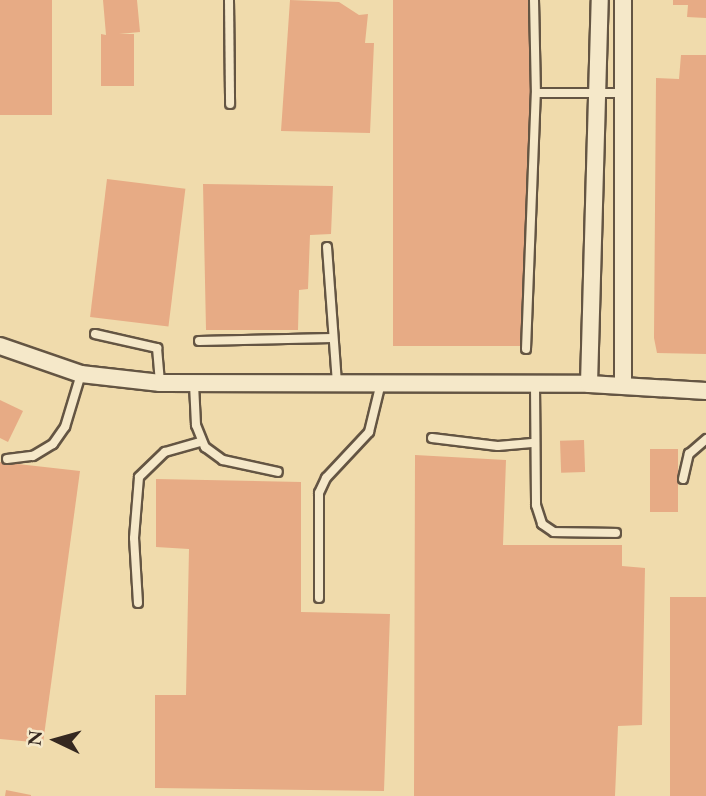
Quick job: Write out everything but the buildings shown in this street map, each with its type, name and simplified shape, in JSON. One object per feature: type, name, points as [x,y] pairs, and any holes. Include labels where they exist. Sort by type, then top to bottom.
[{"type":"street","points":[[589,384],[600,0]]},
{"type":"street","points":[[623,0],[623,385]]},
{"type":"street","points":[[0,346],[81,374],[160,383],[380,387],[589,384],[706,391]]},
{"type":"lane","points":[[229,0],[230,104]]},
{"type":"lane","points":[[526,349],[536,93],[534,0]]},
{"type":"lane","points":[[536,93],[622,93]]},
{"type":"lane","points":[[327,247],[337,386]]},
{"type":"lane","points":[[95,334],[157,348],[160,383]]},
{"type":"lane","points":[[199,341],[332,338]]},
{"type":"lane","points":[[7,459],[33,456],[53,444],[65,427],[81,374]]},
{"type":"lane","points":[[194,384],[201,442],[223,460],[278,472]]},
{"type":"lane","points":[[535,386],[536,505],[542,524],[554,532],[616,533]]},
{"type":"lane","points":[[319,598],[319,493],[326,478],[369,432],[380,387]]},
{"type":"lane","points":[[432,438],[498,446],[535,443]]},
{"type":"lane","points":[[683,479],[689,454],[706,439]]},
{"type":"lane","points":[[138,603],[134,538],[139,477],[164,452],[201,442]]}]
